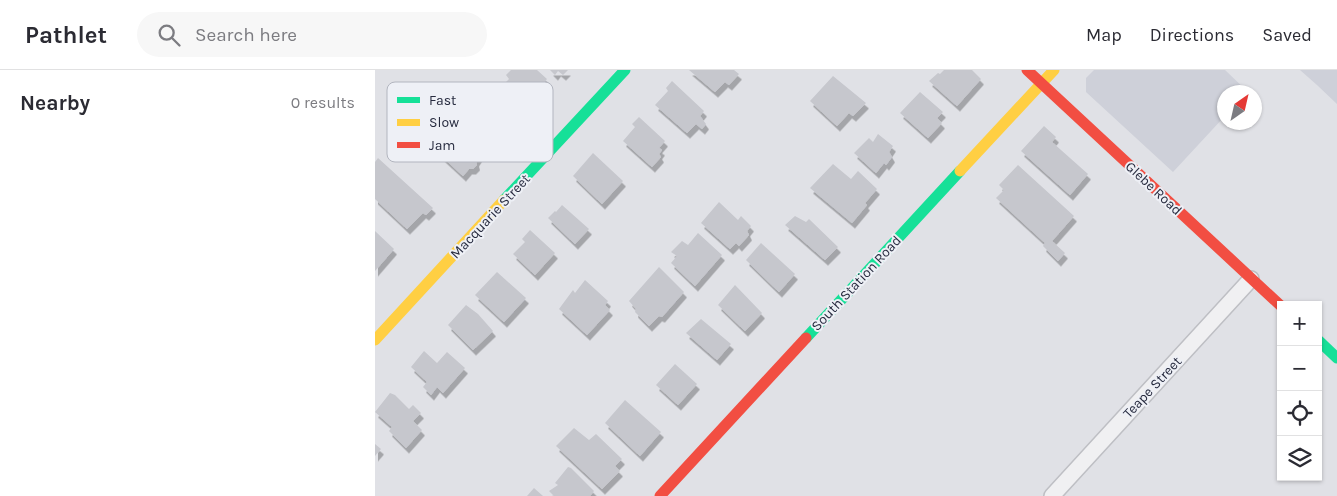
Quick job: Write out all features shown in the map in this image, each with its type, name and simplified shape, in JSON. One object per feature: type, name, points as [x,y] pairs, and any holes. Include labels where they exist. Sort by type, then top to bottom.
[{"type":"street","name":"Macquarie Street","points":[[553,148],[625,70]]},
{"type":"street","name":"Glebe Road","points":[[1027,70],[1277,302]]},
{"type":"street","name":"South Station Road","points":[[660,496],[1053,70]]},
{"type":"street","name":"Macquarie Street","points":[[375,340],[540,162]]},
{"type":"street","name":"Teape Street","points":[[1052,496],[1251,279]]},
{"type":"street","points":[[1322,344],[1337,358]]},
{"type":"shaded area","points":[[1094,70],[1225,70],[1241,85],[1217,85],[1217,125],[1173,172],[1086,92],[1086,78]]},
{"type":"shaded area","points":[[1300,70],[1337,70],[1337,104],[1317,85]]},
{"type":"building","points":[[511,70],[537,70],[547,79],[544,82],[506,82],[509,79],[506,75]]},
{"type":"building","points":[[550,70],[568,70],[563,75],[558,71],[555,75]]},
{"type":"building","points":[[689,70],[734,70],[739,74],[729,85],[725,82],[715,92]]},
{"type":"building","points":[[944,70],[972,70],[981,79],[957,106],[929,81]]},
{"type":"building","points":[[833,76],[866,103],[853,116],[849,113],[837,126],[810,101]]},
{"type":"building","points":[[672,81],[704,111],[700,116],[706,124],[702,129],[696,124],[687,133],[655,105],[668,91],[666,88]]},
{"type":"building","points":[[920,92],[943,112],[937,118],[942,123],[928,138],[900,113]]},
{"type":"building","points":[[639,117],[665,141],[659,148],[662,150],[659,154],[661,157],[652,167],[623,141],[635,127],[632,124]]},
{"type":"building","points":[[1044,126],[1056,137],[1052,142],[1088,174],[1070,195],[1021,151]]},
{"type":"building","points":[[878,134],[893,146],[889,152],[892,157],[876,173],[854,153],[869,138],[873,142]]},
{"type":"building","points":[[593,153],[623,181],[602,204],[573,176]]},
{"type":"building","points":[[378,158],[433,208],[426,215],[423,213],[407,229],[375,199],[375,162]]},
{"type":"building","points":[[448,162],[476,162],[477,165],[473,169],[469,169],[463,176]]},
{"type":"building","points":[[833,164],[851,179],[858,171],[877,189],[852,223],[810,188]]},
{"type":"building","points":[[1018,165],[1074,216],[1052,241],[1065,253],[1058,261],[1043,246],[1045,243],[996,198],[1004,190],[999,185]]},
{"type":"building","points":[[719,202],[738,220],[741,216],[751,226],[747,231],[749,235],[739,246],[736,243],[730,249],[701,223]]},
{"type":"building","points":[[562,205],[589,229],[575,244],[548,218]]},
{"type":"building","points":[[795,216],[806,222],[809,219],[838,247],[825,260],[785,225]]},
{"type":"building","points":[[530,230],[555,253],[535,275],[513,254],[525,242],[522,239]]},
{"type":"building","points":[[375,231],[394,249],[375,271]]},
{"type":"building","points":[[698,233],[722,255],[695,286],[671,263],[677,256],[671,252],[682,241],[688,245]]},
{"type":"building","points":[[761,243],[795,274],[779,292],[746,260]]},
{"type":"building","points":[[659,267],[684,292],[662,317],[659,316],[649,326],[635,312],[636,309],[629,301]]},
{"type":"building","points":[[497,272],[526,298],[504,322],[475,295]]},
{"type":"building","points":[[585,280],[608,301],[605,305],[610,310],[587,335],[559,309],[573,290],[575,293]]},
{"type":"building","points":[[735,285],[762,313],[745,331],[718,305]]},
{"type":"building","points":[[466,305],[478,314],[493,331],[473,350],[448,325]]},
{"type":"building","points":[[701,319],[731,344],[717,360],[686,333]]},
{"type":"building","points":[[424,351],[437,363],[447,352],[465,368],[443,393],[437,387],[431,395],[423,387],[427,382],[411,367]]},
{"type":"building","points":[[675,364],[697,384],[678,405],[656,385]]},
{"type":"building","points":[[390,393],[395,395],[409,409],[413,405],[421,413],[413,421],[422,430],[406,448],[389,431],[392,427],[375,412]]},
{"type":"building","points":[[625,400],[661,432],[640,456],[605,423]]},
{"type":"building","points":[[574,428],[589,440],[596,434],[622,459],[615,466],[620,471],[602,489],[556,446]]},
{"type":"building","points":[[375,444],[381,449],[375,456]]},
{"type":"building","points":[[568,467],[594,491],[590,496],[554,496],[549,491],[558,485],[555,483]]},
{"type":"building","points":[[534,488],[543,496],[527,496]]},
{"type":"traffic: fast","points":[[553,147],[625,70]]},
{"type":"traffic: fast","points":[[504,200],[539,162]]},
{"type":"traffic: fast","points":[[806,338],[960,171]]},
{"type":"traffic: fast","points":[[1322,344],[1337,358]]},
{"type":"traffic: slow","points":[[960,171],[1054,70]]},
{"type":"traffic: slow","points":[[375,340],[504,200]]},
{"type":"traffic: jam","points":[[1027,70],[1277,302]]},
{"type":"traffic: jam","points":[[660,496],[806,338]]}]
